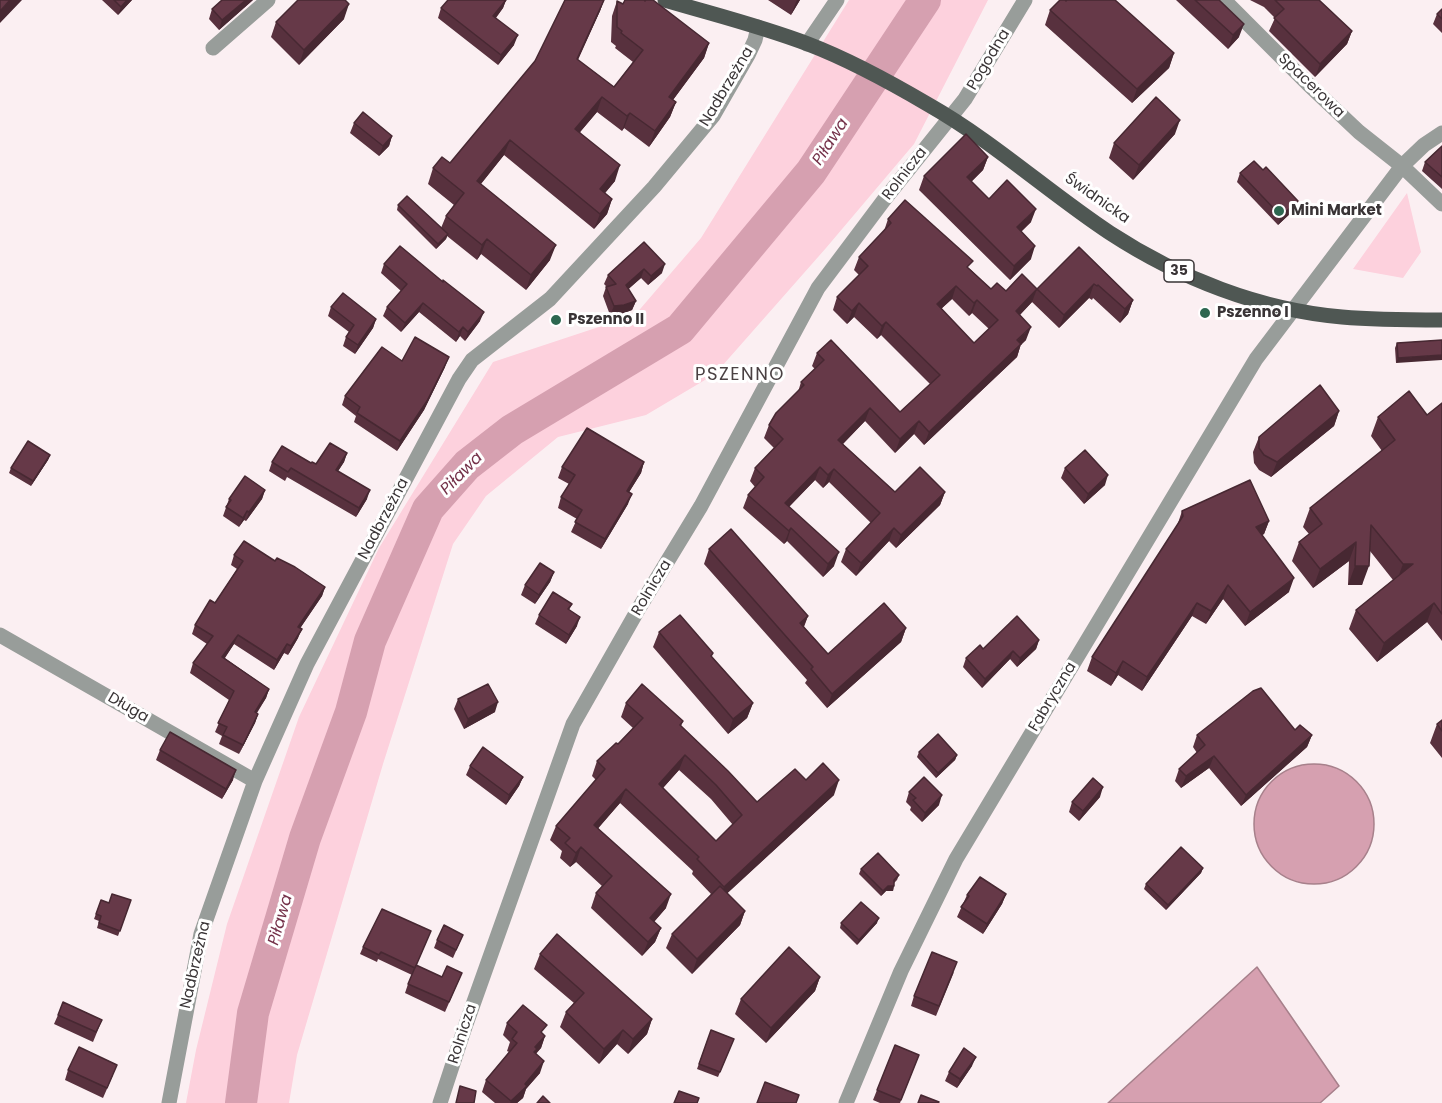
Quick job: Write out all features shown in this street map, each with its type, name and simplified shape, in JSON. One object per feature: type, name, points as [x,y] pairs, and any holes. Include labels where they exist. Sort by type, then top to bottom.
[{"type":"main road","name":"35","points":[[665,0],[758,27]]},
{"type":"main road","name":"Świdnicka","points":[[758,27],[812,46],[882,78],[929,104],[989,142],[1111,233],[1213,287],[1293,309],[1340,317],[1442,320]]},
{"type":"street","points":[[213,48],[268,0]]},
{"type":"street","points":[[812,46],[837,0]]},
{"type":"street","name":"Pogodna","points":[[950,117],[965,99],[1025,0]]},
{"type":"street","name":"Spacerowa","points":[[1224,0],[1359,132],[1402,166],[1442,204]]},
{"type":"street","name":"Nadbrzeżna","points":[[169,1103],[201,934],[255,781],[307,664],[459,379],[472,360],[540,309],[654,188],[713,116],[748,55],[758,27]]},
{"type":"street","name":"Rolnicza","points":[[440,1103],[573,724],[700,506],[818,288],[950,117]]},
{"type":"street","name":"Fabryczna","points":[[846,1103],[901,971],[956,859],[1256,359],[1402,166],[1424,145],[1442,133]]},
{"type":"street","name":"Długa","points":[[0,635],[255,781]]},
{"type":"shaded area","points":[[849,0],[988,0],[914,144],[715,374],[646,415],[558,437],[486,496],[453,544],[383,764],[297,1055],[289,1103],[186,1103],[196,1050],[227,924],[299,717],[379,548],[493,362],[635,315],[701,238]]},
{"type":"shaded area","points":[[1407,193],[1421,252],[1403,278],[1353,269]]},
{"type":"shaded area","points":[[1314,764],[1337,769],[1356,782],[1369,801],[1374,824],[1369,847],[1356,866],[1337,879],[1314,884],[1291,879],[1272,866],[1259,847],[1254,824],[1259,801],[1272,782],[1291,769]]},
{"type":"shaded area","points":[[1257,967],[1339,1086],[1320,1103],[1108,1103]]},
{"type":"building","points":[[0,0],[10,0],[0,11]]},
{"type":"building","points":[[114,0],[127,0],[121,7]]},
{"type":"building","points":[[222,0],[246,0],[222,20],[212,9]]},
{"type":"building","points":[[298,0],[345,0],[349,4],[304,50],[276,22]]},
{"type":"building","points":[[448,0],[506,0],[493,16],[518,35],[501,55],[441,8]]},
{"type":"building","points":[[565,0],[604,0],[577,59],[614,87],[643,50],[621,33],[622,31],[617,27],[617,1],[623,4],[625,0],[653,0],[709,43],[669,97],[676,102],[655,131],[630,113],[627,116],[602,97],[575,129],[620,165],[600,189],[612,199],[600,214],[510,140],[477,181],[556,245],[531,275],[487,239],[482,245],[446,216],[464,193],[433,168],[442,157],[450,163],[535,61]]},
{"type":"building","points":[[1060,0],[1115,0],[1174,53],[1137,89],[1050,10]]},
{"type":"building","points":[[1195,0],[1219,0],[1244,24],[1233,35]]},
{"type":"building","points":[[1275,0],[1319,0],[1352,31],[1320,64],[1274,18],[1284,9]]},
{"type":"building","points":[[1442,9],[1442,19],[1437,14]]},
{"type":"building","points":[[1156,97],[1180,120],[1139,165],[1114,143]]},
{"type":"building","points":[[363,112],[392,136],[383,146],[354,123]]},
{"type":"building","points":[[966,134],[988,157],[967,177],[989,199],[1007,180],[1036,209],[1017,227],[1035,246],[1014,266],[924,176]]},
{"type":"building","points":[[1442,146],[1442,177],[1425,162]]},
{"type":"building","points":[[1254,161],[1263,170],[1266,167],[1298,201],[1281,216],[1240,173]]},
{"type":"building","points":[[407,196],[448,234],[438,244],[398,205]]},
{"type":"building","points":[[905,200],[973,261],[967,267],[991,289],[997,283],[1006,291],[1022,274],[1037,289],[1016,311],[1031,327],[1017,340],[1021,344],[929,432],[919,421],[900,439],[870,408],[838,440],[895,492],[920,467],[945,492],[901,535],[894,528],[861,563],[846,549],[880,513],[834,469],[828,475],[820,467],[785,503],[839,552],[828,564],[791,528],[789,531],[748,495],[764,477],[755,468],[783,439],[769,425],[776,413],[804,385],[801,382],[824,360],[817,353],[831,340],[900,412],[940,375],[886,322],[882,326],[859,303],[852,311],[837,297],[868,266],[859,257],[891,223],[888,219]],"holes":[[[956,286],[974,303],[977,300],[998,320],[974,343],[937,304]]]},
{"type":"building","points":[[644,242],[665,264],[651,276],[644,269],[626,285],[636,301],[614,306],[606,287],[616,284],[608,275]]},
{"type":"building","points":[[400,246],[484,312],[468,332],[463,327],[459,332],[423,303],[405,323],[387,307],[407,284],[384,264]]},
{"type":"building","points":[[1079,247],[1133,300],[1125,309],[1094,284],[1064,315],[1037,289]]},
{"type":"building","points":[[343,293],[376,319],[358,345],[346,337],[354,325],[331,307]]},
{"type":"building","points":[[415,337],[449,357],[427,401],[400,441],[357,413],[360,407],[345,396],[382,347],[402,361]]},
{"type":"building","points":[[1442,340],[1442,355],[1398,358],[1397,343]]},
{"type":"building","points":[[1320,385],[1339,411],[1277,462],[1264,455],[1259,448],[1259,437]]},
{"type":"building","points":[[1409,391],[1427,415],[1442,403],[1442,614],[1434,603],[1384,643],[1356,610],[1413,564],[1403,564],[1371,525],[1369,566],[1355,566],[1356,542],[1320,569],[1299,542],[1322,524],[1310,508],[1395,440],[1378,417]]},
{"type":"building","points":[[587,428],[644,462],[627,491],[632,494],[605,539],[575,522],[582,510],[561,497],[575,475],[562,467]]},
{"type":"building","points":[[28,441],[50,455],[33,481],[11,468]]},
{"type":"building","points":[[330,443],[347,453],[336,470],[370,490],[359,508],[291,468],[288,472],[272,462],[282,446],[316,464]]},
{"type":"building","points":[[1085,450],[1108,475],[1088,494],[1065,468]]},
{"type":"building","points":[[245,476],[265,490],[243,518],[226,507]]},
{"type":"building","points":[[1250,480],[1269,521],[1256,527],[1294,578],[1250,612],[1228,585],[1211,611],[1197,603],[1147,677],[1123,661],[1116,673],[1092,657],[1183,516],[1182,511]]},
{"type":"building","points":[[731,529],[808,616],[800,623],[828,654],[884,603],[906,628],[832,694],[811,669],[813,667],[709,549]]},
{"type":"building","points":[[244,541],[275,561],[277,558],[295,567],[325,587],[298,627],[302,629],[291,646],[287,644],[277,660],[238,635],[222,657],[269,689],[255,712],[258,714],[243,745],[223,735],[227,727],[218,723],[234,691],[193,663],[213,636],[195,625],[210,600],[215,603],[243,561],[234,555]]},
{"type":"building","points":[[540,563],[554,572],[539,595],[525,585]]},
{"type":"building","points":[[553,592],[572,604],[568,609],[580,617],[569,635],[539,615]]},
{"type":"building","points":[[680,615],[713,653],[711,656],[753,703],[733,719],[659,632]]},
{"type":"building","points":[[1017,616],[1039,640],[1020,658],[1013,651],[985,679],[966,658],[980,645],[983,649]]},
{"type":"building","points":[[488,684],[498,702],[468,719],[458,699]]},
{"type":"building","points":[[642,684],[683,721],[680,725],[757,802],[795,769],[806,780],[823,763],[839,780],[724,887],[697,859],[699,857],[626,789],[594,825],[671,894],[650,918],[661,928],[648,942],[596,893],[612,876],[581,847],[576,853],[565,843],[570,838],[556,826],[605,769],[597,761],[616,743],[618,744],[643,718],[626,703]],"holes":[[[685,755],[716,785],[742,815],[716,841],[659,784]]]},
{"type":"building","points":[[1261,688],[1295,730],[1300,725],[1312,735],[1246,795],[1214,756],[1186,776],[1179,769],[1205,745],[1197,735],[1253,691]]},
{"type":"building","points":[[1442,720],[1442,731],[1437,724]]},
{"type":"building","points":[[170,732],[236,770],[226,789],[160,750]]},
{"type":"building","points":[[938,734],[957,755],[938,773],[919,752]]},
{"type":"building","points":[[483,747],[523,777],[509,795],[470,766]]},
{"type":"building","points":[[924,777],[942,795],[925,813],[913,800],[916,798],[909,792]]},
{"type":"building","points":[[1093,778],[1103,787],[1083,811],[1072,802]]},
{"type":"building","points":[[1181,847],[1203,868],[1168,905],[1146,884]]},
{"type":"building","points":[[878,853],[899,875],[894,880],[894,886],[888,886],[883,891],[861,869]]},
{"type":"building","points":[[980,877],[1006,894],[987,924],[961,907]]},
{"type":"building","points":[[720,886],[745,911],[697,959],[672,934]]},
{"type":"building","points":[[112,894],[131,900],[120,931],[99,923],[101,916],[96,914],[101,900],[109,903]]},
{"type":"building","points":[[861,902],[879,918],[859,940],[841,923]]},
{"type":"building","points":[[382,909],[431,931],[415,968],[381,952],[379,955],[363,947]]},
{"type":"building","points":[[444,925],[463,935],[456,950],[437,940]]},
{"type":"building","points":[[557,934],[652,1019],[633,1039],[623,1030],[604,1049],[566,1012],[584,993],[540,954]]},
{"type":"building","points":[[789,947],[820,977],[771,1028],[741,999]]},
{"type":"building","points":[[932,952],[957,962],[939,1006],[914,996]]},
{"type":"building","points":[[416,965],[442,977],[447,966],[462,973],[449,1002],[408,984]]},
{"type":"building","points":[[63,1002],[102,1020],[96,1032],[58,1015]]},
{"type":"building","points":[[523,1005],[547,1025],[541,1032],[545,1036],[535,1047],[537,1049],[534,1052],[544,1061],[525,1084],[527,1086],[511,1101],[486,1080],[517,1043],[512,1039],[517,1032],[507,1023]]},
{"type":"building","points":[[711,1030],[734,1039],[720,1072],[699,1064]]},
{"type":"building","points":[[895,1045],[919,1055],[901,1100],[877,1090]]},
{"type":"building","points":[[79,1047],[117,1065],[107,1088],[68,1070]]},
{"type":"building","points":[[964,1048],[976,1057],[960,1079],[949,1072]]},
{"type":"building","points":[[765,1082],[799,1095],[796,1103],[757,1103]]},
{"type":"building","points":[[460,1086],[476,1091],[474,1103],[456,1103]]},
{"type":"building","points":[[679,1091],[699,1098],[697,1103],[674,1103]]},
{"type":"building","points":[[921,1095],[939,1102],[918,1103]]},
{"type":"building","points":[[543,1096],[550,1103],[537,1103]]},
{"type":"waterway","name":"Piława","points":[[241,1103],[253,1013],[305,838],[351,712],[370,641],[428,509],[467,465],[512,430],[680,329],[811,172],[925,0]]},
{"type":"place","name":"Mini Market","points":[[1279,211]]},
{"type":"place","name":"Pszenno I","points":[[1205,313]]},
{"type":"place","name":"Pszenno II","points":[[556,320]]},
{"type":"district","name":"PSZENNO","points":[[740,375]]}]
